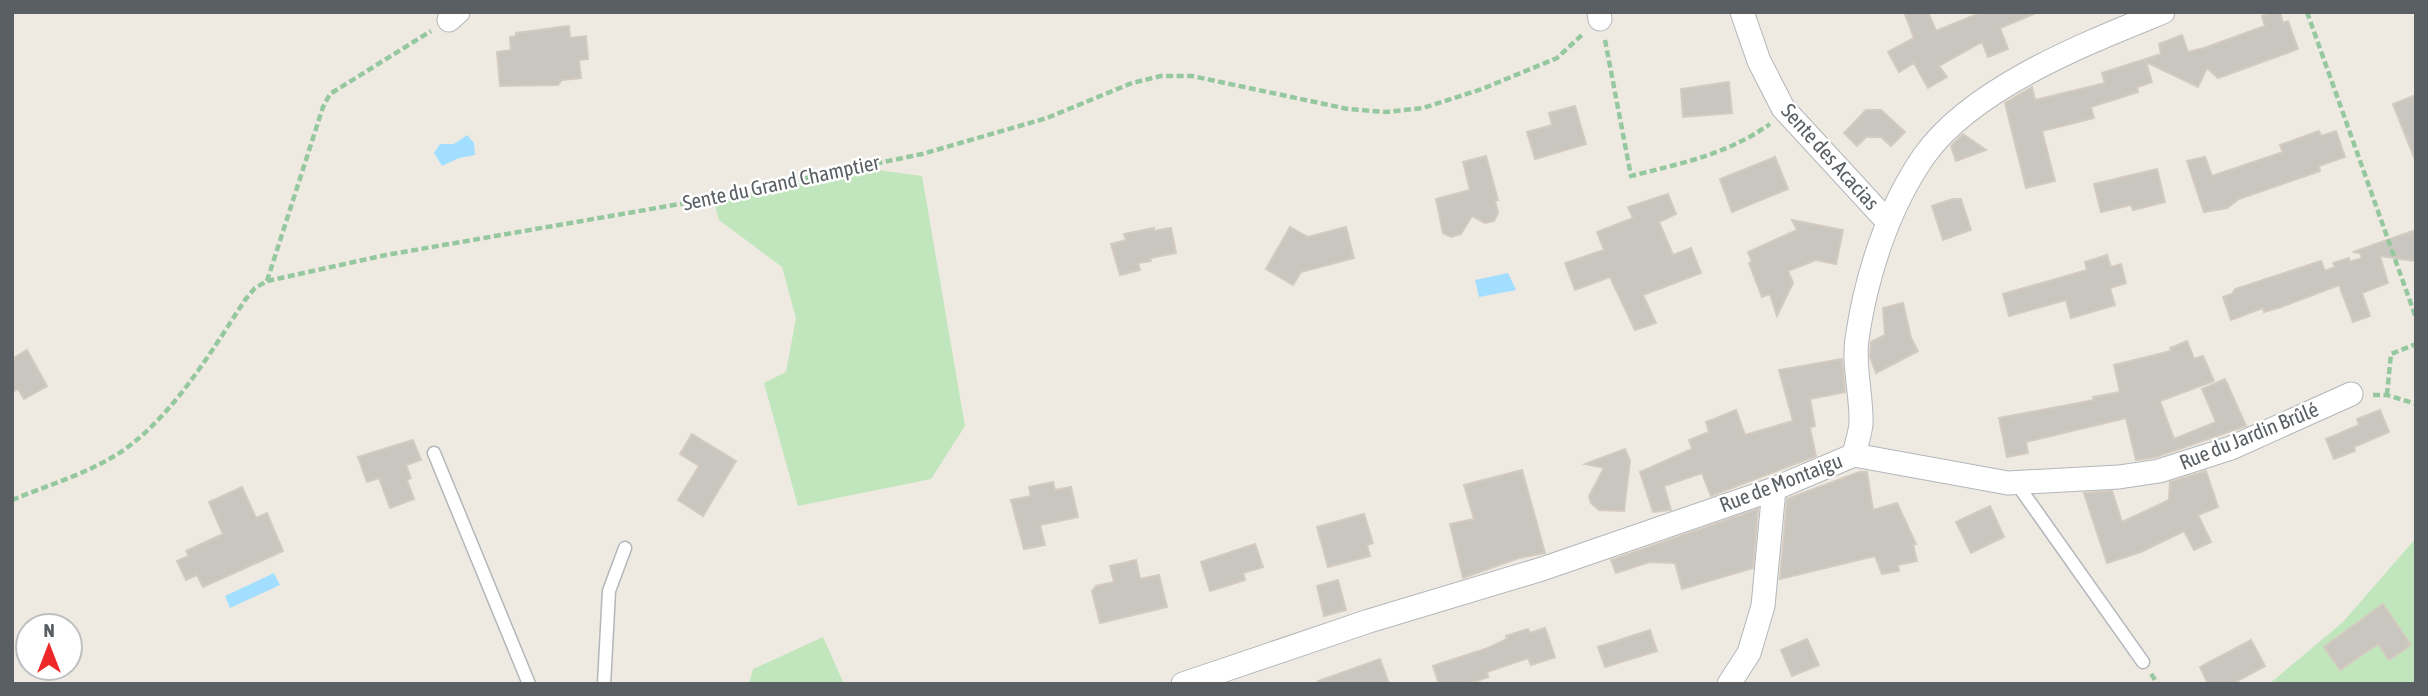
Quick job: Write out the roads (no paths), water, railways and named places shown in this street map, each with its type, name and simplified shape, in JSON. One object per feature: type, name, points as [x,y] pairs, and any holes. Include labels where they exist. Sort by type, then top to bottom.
[{"type":"street","name":"Sente des Acacias","points":[[1742,12],[1759,61],[1783,108],[1888,222]]},
{"type":"street","name":"Rue de Montaigu","points":[[1183,684],[1368,621],[1542,569],[1774,489],[1854,455],[1861,425],[1856,342],[1867,290],[1888,222],[1925,155],[1962,118],[2012,83],[2072,48],[2162,12]]},
{"type":"street","name":"Rue du Jardin Brûlé","points":[[1854,455],[1919,469],[2017,484],[2119,477],[2159,471],[2231,448],[2351,394]]},
{"type":"street","points":[[1729,684],[1749,653],[1763,606],[1774,489]]},
{"type":"lane","points":[[434,453],[529,684]]},
{"type":"lane","points":[[2017,484],[2143,662]]},
{"type":"lane","points":[[604,684],[609,591],[625,548]]},
{"type":"water","points":[[467,135],[474,143],[475,155],[459,158],[442,166],[434,153],[440,144],[454,144]]},
{"type":"water","points":[[1508,273],[1516,290],[1479,297],[1475,280]]},
{"type":"water","points":[[274,573],[280,585],[230,608],[225,596]]}]
